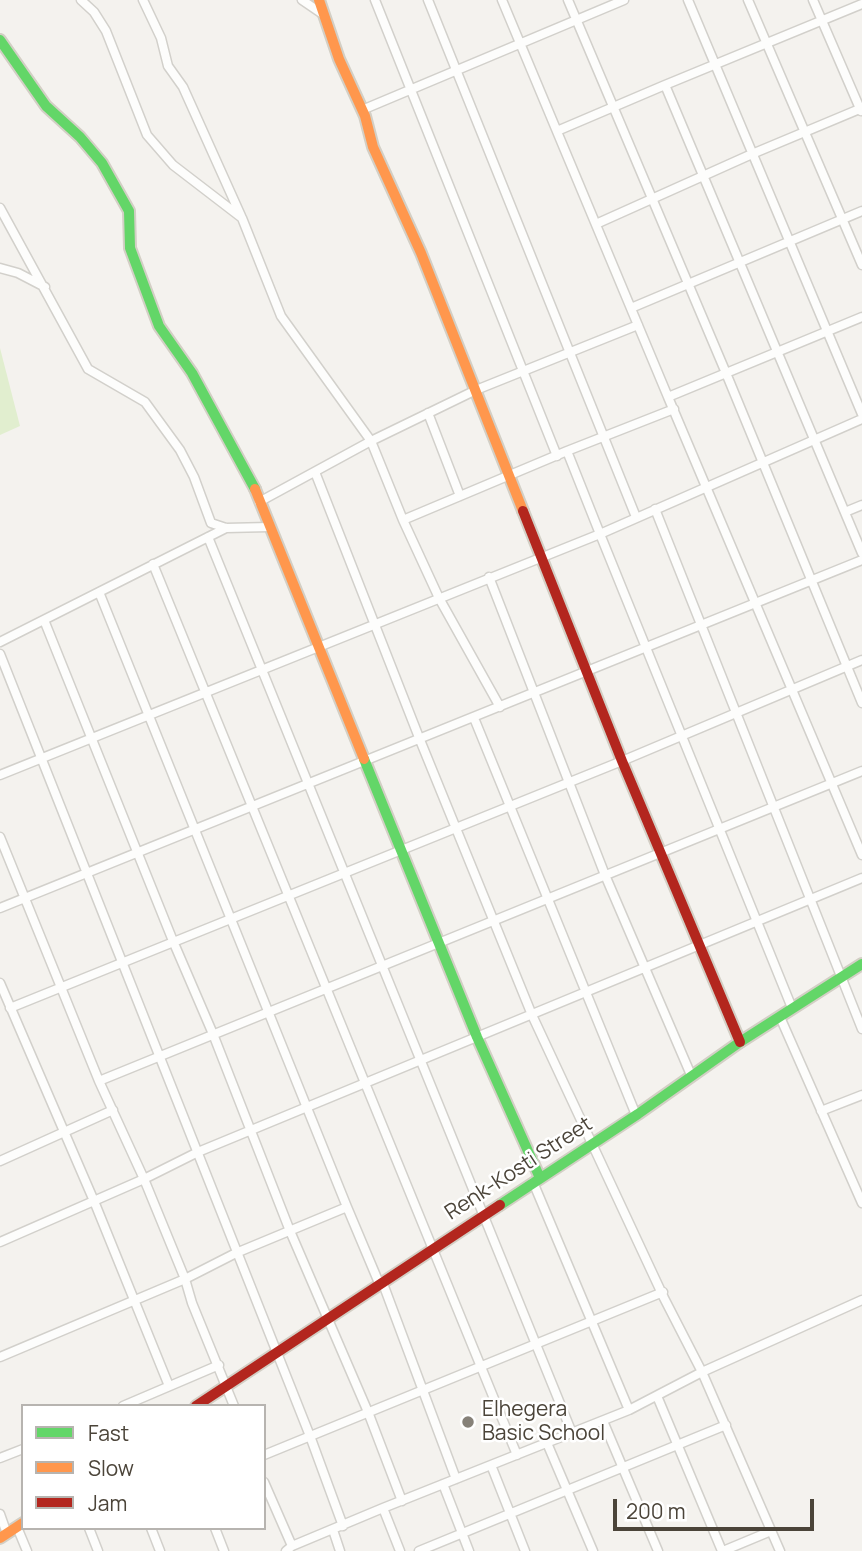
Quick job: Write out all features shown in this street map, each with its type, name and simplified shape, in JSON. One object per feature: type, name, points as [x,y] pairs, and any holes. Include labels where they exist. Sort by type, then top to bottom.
[{"type":"street","points":[[81,0],[94,12],[106,31],[147,135],[173,165],[242,218]]},
{"type":"street","points":[[143,0],[161,38],[168,66],[183,87],[242,218],[281,316],[371,441],[439,598],[500,707]]},
{"type":"street","points":[[302,0],[326,17]]},
{"type":"street","points":[[319,0],[339,59],[362,110],[373,147],[421,253],[586,672],[740,1042]]},
{"type":"street","points":[[375,0],[556,456]]},
{"type":"street","points":[[428,0],[636,517]]},
{"type":"street","points":[[502,0],[862,855]]},
{"type":"street","points":[[568,0],[862,704]]},
{"type":"street","points":[[362,110],[624,0]]},
{"type":"street","points":[[0,775],[600,534],[862,417],[688,0]]},
{"type":"street","points":[[748,0],[862,265]]},
{"type":"street","points":[[596,224],[752,154],[861,110],[813,0]]},
{"type":"street","points":[[556,131],[862,4]]},
{"type":"street","points":[[0,40],[46,106],[80,137],[102,163],[129,211],[130,248],[159,326],[192,373],[226,432],[259,502],[629,1410]]},
{"type":"street","points":[[665,85],[862,553]]},
{"type":"street","points":[[0,208],[88,369],[145,402],[180,450],[194,477],[211,523],[226,528],[269,527]]},
{"type":"street","points":[[631,308],[862,211]]},
{"type":"street","points":[[0,268],[19,273],[45,287]]},
{"type":"street","points":[[668,397],[862,317]]},
{"type":"street","points":[[259,502],[371,441],[476,390],[638,325]]},
{"type":"street","points":[[403,520],[674,409]]},
{"type":"street","points":[[428,413],[460,496]]},
{"type":"street","points":[[567,451],[792,1008]]},
{"type":"street","points":[[315,472],[455,828],[532,1014],[702,1371],[780,1551]]},
{"type":"street","points":[[845,512],[862,505]]},
{"type":"street","points":[[655,509],[862,1029]]},
{"type":"street","points":[[0,642],[226,528]]},
{"type":"street","points":[[208,537],[380,966],[572,1433]]},
{"type":"street","points":[[0,908],[862,560]]},
{"type":"street","points":[[153,564],[517,1455]]},
{"type":"street","points":[[489,577],[605,875],[691,1075]]},
{"type":"street","points":[[99,592],[346,1207],[381,1282],[456,1479]]},
{"type":"street","points":[[44,620],[137,854],[213,1034],[290,1231],[369,1412],[402,1501]]},
{"type":"street","points":[[0,654],[343,1525]]},
{"type":"street","points":[[10,1008],[622,761],[862,660]]},
{"type":"street","points":[[474,718],[636,1115]]},
{"type":"street","points":[[99,1081],[862,771]]},
{"type":"street","points":[[0,836],[99,1081],[185,1279],[192,1303],[233,1404]]},
{"type":"street","points":[[0,1242],[144,1180],[198,1152],[862,878]]},
{"type":"street","name":"Renk-Kosti Street","points":[[199,1404],[636,1115],[740,1042],[862,964]]},
{"type":"street","points":[[0,983],[94,1201],[169,1386]]},
{"type":"street","points":[[780,1017],[862,1203]]},
{"type":"street","points":[[821,1111],[862,1095]]},
{"type":"street","points":[[0,1161],[113,1110]]},
{"type":"street","points":[[0,1357],[346,1207]]},
{"type":"street","points":[[266,1454],[663,1292]]},
{"type":"street","points":[[266,1487],[289,1549],[383,1508],[629,1410],[702,1371],[862,1300]]},
{"type":"street","points":[[128,1404],[219,1365]]},
{"type":"street","points":[[657,1396],[723,1551],[771,1531]]},
{"type":"street","points":[[603,1421],[659,1551]]},
{"type":"street","points":[[419,1551],[726,1425]]},
{"type":"street","points":[[547,1443],[593,1551]]},
{"type":"street","points":[[0,1458],[21,1450]]},
{"type":"street","points":[[491,1465],[526,1551]]},
{"type":"street","points":[[443,1484],[469,1551]]},
{"type":"street","points":[[383,1508],[400,1551]]},
{"type":"street","points":[[0,1514],[27,1551]]},
{"type":"street","points":[[90,1530],[98,1551]]},
{"type":"street","points":[[152,1530],[160,1551]]},
{"type":"street","points":[[216,1530],[224,1551]]},
{"type":"street","points":[[333,1530],[340,1551]]},
{"type":"green space","points":[[0,348],[20,426],[0,435]]},
{"type":"traffic: fast","points":[[0,40],[46,106],[80,137],[102,163],[129,211],[130,248],[159,326],[192,373],[255,489]]},
{"type":"traffic: fast","points":[[364,759],[477,1037],[540,1178]]},
{"type":"traffic: fast","points":[[500,1205],[638,1114],[740,1042],[862,964]]},
{"type":"traffic: slow","points":[[319,0],[339,59],[365,116],[373,147],[421,253],[523,511]]},
{"type":"traffic: slow","points":[[255,489],[364,759]]},
{"type":"traffic: slow","points":[[0,1538],[21,1524]]},
{"type":"traffic: jam","points":[[523,511],[622,761],[740,1042]]},
{"type":"traffic: jam","points":[[199,1404],[500,1205]]},
{"type":"place","name":"Elhegera Basic School","points":[[468,1422]]}]
